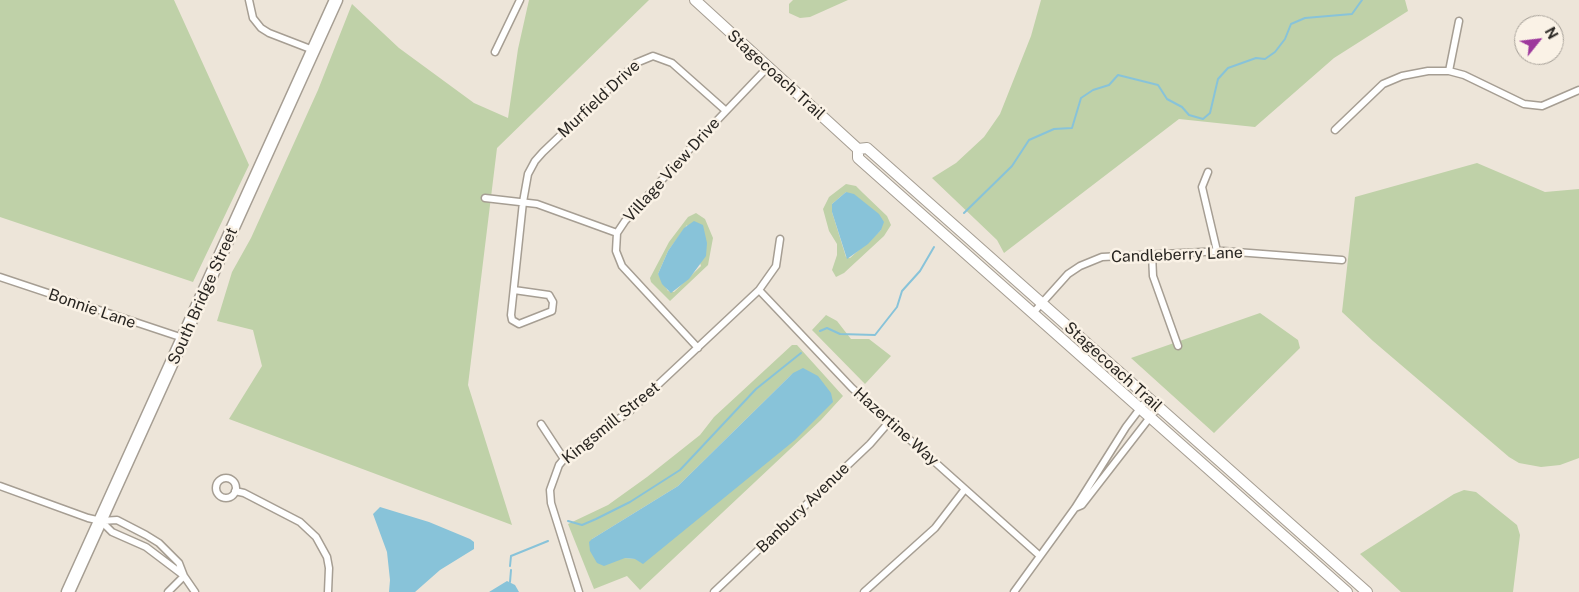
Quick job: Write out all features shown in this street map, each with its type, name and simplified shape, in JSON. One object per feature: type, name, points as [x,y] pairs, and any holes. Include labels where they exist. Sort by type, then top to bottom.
[{"type":"highway","name":"South Bridge Street","points":[[68,592],[336,0]]},
{"type":"main road","name":"Stagecoach Trail","points":[[695,0],[767,68],[858,149],[868,148],[1367,592]]},
{"type":"main road","name":"Stagecoach Trail","points":[[858,149],[858,158],[1347,592]]},
{"type":"street","points":[[249,0],[253,18],[261,28],[313,50]]},
{"type":"street","points":[[495,52],[520,0]]},
{"type":"street","points":[[1450,71],[1459,22]]},
{"type":"street","name":"Murfield Drive","points":[[523,202],[528,174],[535,161],[636,62],[644,58],[653,56],[672,63],[725,110]]},
{"type":"street","name":"Village View Drive","points":[[698,348],[622,266],[616,251],[617,234],[625,221],[725,110],[767,68]]},
{"type":"street","points":[[1335,130],[1384,84],[1402,76],[1422,72],[1450,71],[1464,75],[1524,104],[1542,106],[1579,90]]},
{"type":"street","points":[[1208,172],[1202,187],[1217,251]]},
{"type":"street","points":[[484,198],[536,204],[617,234]]},
{"type":"street","points":[[514,290],[549,295],[553,302],[552,311],[520,324],[515,323],[511,315],[523,202]]},
{"type":"street","name":"Kingsmill Street","points":[[579,592],[551,503],[550,490],[553,477],[564,459],[631,410],[759,290],[776,266],[780,239]]},
{"type":"street","name":"Candleberry Lane","points":[[1033,313],[1060,281],[1080,266],[1102,257],[1217,251],[1342,260]]},
{"type":"street","points":[[1152,254],[1154,276],[1178,346]]},
{"type":"street","name":"Bonnie Lane","points":[[0,278],[184,339]]},
{"type":"street","name":"Hazertine Way","points":[[759,290],[838,375],[1040,556]]},
{"type":"street","points":[[1014,592],[1075,508],[1139,408],[1148,398]]},
{"type":"street","points":[[1075,508],[1082,505],[1158,406]]},
{"type":"street","name":"Banbury Avenue","points":[[714,592],[870,444],[890,422]]},
{"type":"street","points":[[541,424],[564,459]]},
{"type":"street","points":[[0,486],[101,521],[117,520],[159,543],[179,563],[184,576],[195,592]]},
{"type":"street","points":[[864,592],[935,528],[965,489]]},
{"type":"street","points":[[235,491],[244,493],[300,522],[316,537],[327,557],[329,568],[328,592]]},
{"type":"street","points":[[101,521],[112,532],[151,550],[184,576]]},
{"type":"street","points":[[168,592],[184,576]]},
{"type":"green space","points":[[0,0],[174,0],[249,165],[193,282],[0,217]]},
{"type":"green space","points":[[529,0],[649,0],[497,148],[468,385],[512,525],[229,419],[262,366],[253,330],[217,321],[232,272],[251,238],[318,90],[352,4],[399,48],[474,103],[508,118],[518,49]]},
{"type":"green space","points":[[793,0],[848,0],[810,17],[800,18],[789,13],[789,4]]},
{"type":"green space","points":[[1041,0],[1405,0],[1408,11],[1334,58],[1255,127],[1179,119],[1004,253],[997,240],[932,178],[956,163],[984,137],[1000,114],[1031,36]]},
{"type":"green space","points":[[1477,163],[1545,192],[1579,189],[1579,458],[1560,465],[1541,467],[1519,463],[1509,457],[1373,341],[1342,312],[1355,197]]},
{"type":"green space","points":[[846,184],[856,186],[887,216],[891,225],[884,236],[844,273],[836,277],[832,270],[837,255],[837,244],[829,231],[823,209],[829,197]],"holes":[[[846,192],[881,230],[850,258],[846,257],[832,212],[832,204]]]},
{"type":"green space","points":[[696,213],[705,219],[713,238],[708,265],[670,301],[651,282],[650,278],[669,242],[688,217]],"holes":[[[687,225],[701,266],[674,292],[668,291],[658,274],[668,251]]]},
{"type":"green space","points":[[1260,313],[1298,340],[1300,348],[1214,433],[1131,358]]},
{"type":"green space","points":[[826,315],[837,321],[851,339],[869,339],[891,356],[865,384],[812,330]]},
{"type":"green space","points":[[792,345],[797,345],[843,396],[821,420],[640,590],[627,576],[594,589],[568,524],[608,505],[647,477],[700,435],[714,417]],"holes":[[[793,373],[635,559],[625,558],[592,539],[678,486]]]},
{"type":"green space","points":[[1464,490],[1476,492],[1517,525],[1520,535],[1513,592],[1401,592],[1360,554],[1454,494]]},
{"type":"water","points":[[846,192],[854,194],[879,214],[884,222],[881,230],[868,244],[847,259],[832,212],[832,204]]},
{"type":"water","points":[[694,221],[703,225],[707,243],[706,256],[689,279],[671,293],[662,284],[658,274],[668,251],[684,228]]},
{"type":"water","points":[[803,368],[818,376],[831,393],[833,402],[795,440],[643,564],[635,559],[625,558],[604,566],[597,563],[590,551],[589,542],[592,539],[678,486],[793,373]]},
{"type":"water","points":[[380,507],[429,522],[470,539],[474,542],[474,549],[440,570],[415,592],[389,592],[390,580],[387,552],[373,514]]},
{"type":"water","points":[[507,581],[515,585],[519,592],[489,592]]},
{"type":"waterway","points":[[964,213],[1012,166],[1029,140],[1054,129],[1072,128],[1081,98],[1093,90],[1109,85],[1118,75],[1158,85],[1167,99],[1182,107],[1189,115],[1203,119],[1210,113],[1218,79],[1228,68],[1256,58],[1265,59],[1275,52],[1285,39],[1291,24],[1305,18],[1352,14],[1362,0]]},
{"type":"waterway","points":[[820,331],[827,328],[840,334],[875,335],[897,307],[902,291],[920,271],[934,247]]},
{"type":"waterway","points":[[568,521],[582,525],[596,519],[630,502],[680,470],[756,389],[801,353]]},
{"type":"waterway","points":[[510,566],[511,556],[548,541]]},
{"type":"waterway","points":[[510,582],[511,570]]}]
